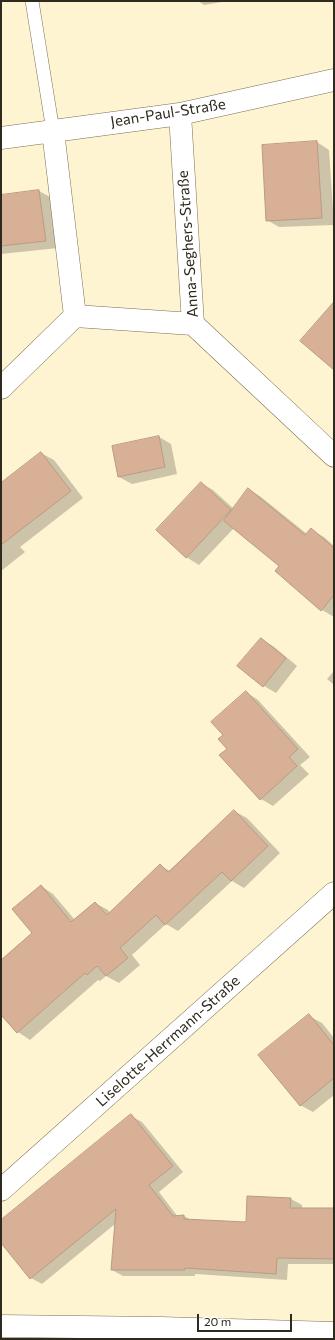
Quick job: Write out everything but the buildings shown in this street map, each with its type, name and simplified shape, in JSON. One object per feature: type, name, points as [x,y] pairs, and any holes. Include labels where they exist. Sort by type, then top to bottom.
[{"type":"street","name":"Jean-Paul-Straße","points":[[1,138],[180,114],[334,80]]},
{"type":"street","name":"Anna-Seghers-Straße","points":[[180,114],[193,324],[334,456]]},
{"type":"street","points":[[53,131],[75,316]]},
{"type":"street","points":[[1,388],[75,316],[193,324]]},
{"type":"street","name":"Liselotte-Herrmann-Straße","points":[[1,1190],[334,893]]},
{"type":"street","points":[[1,1326],[161,1334],[334,1333]]},
{"type":"lane","points":[[32,1],[53,131]]}]
